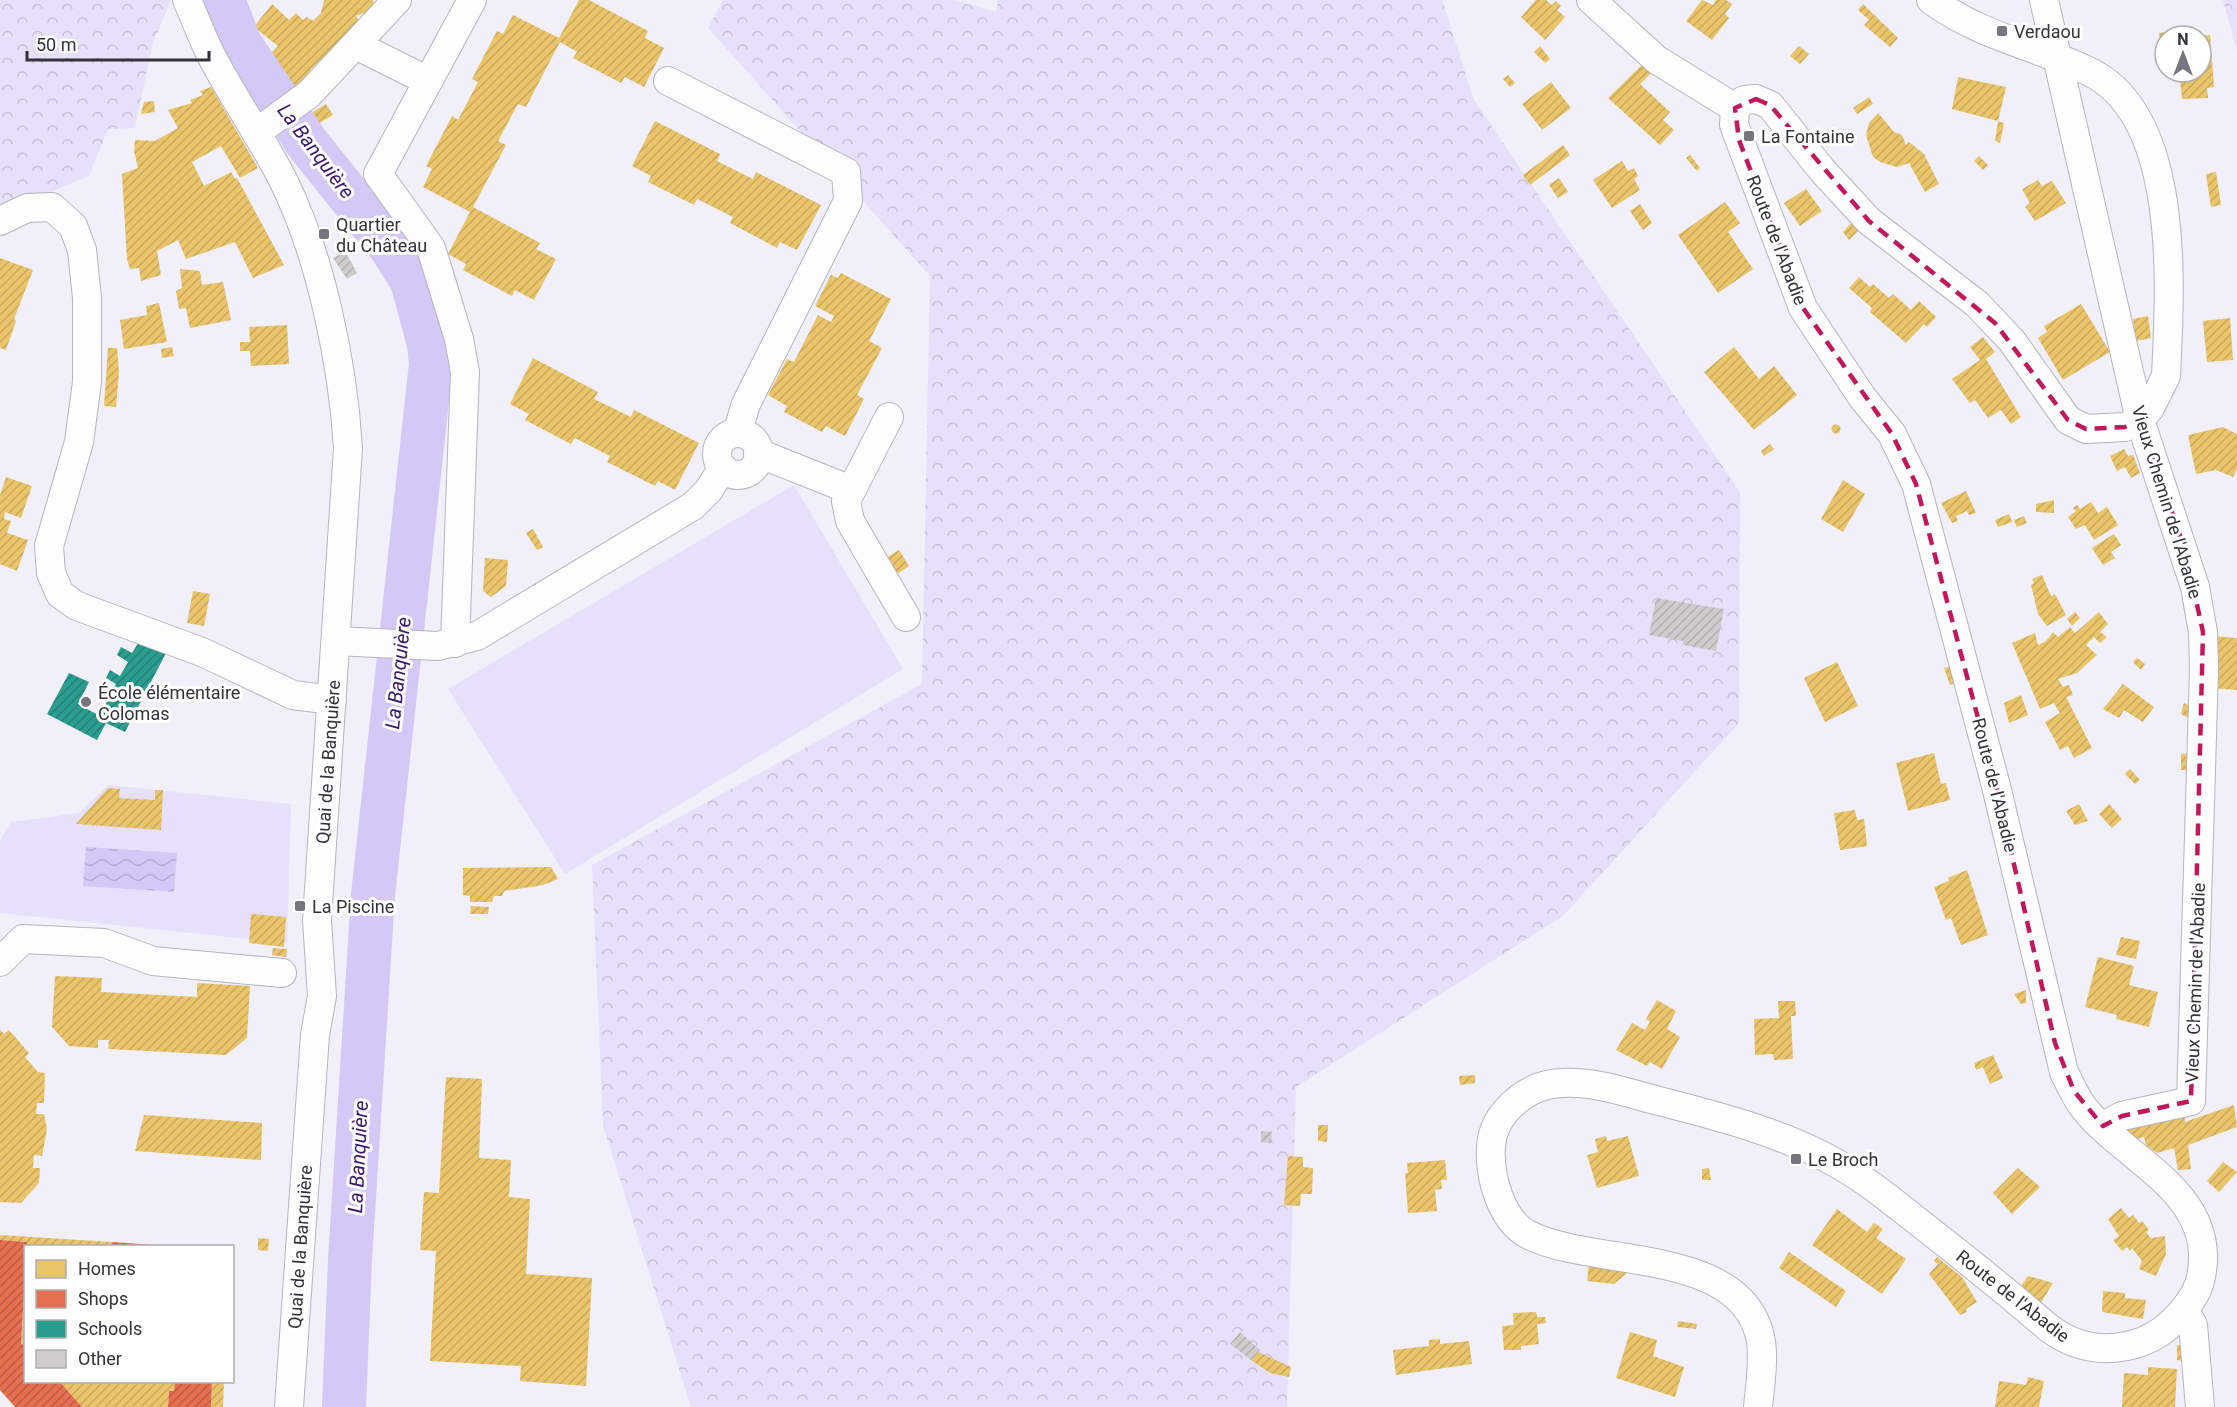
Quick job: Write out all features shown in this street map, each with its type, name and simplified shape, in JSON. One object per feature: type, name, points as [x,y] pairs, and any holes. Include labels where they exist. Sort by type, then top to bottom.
[{"type":"street","name":"Quai de la Banquière","points":[[187,0],[211,54],[263,128],[299,218],[327,311],[345,410],[348,448],[348,642],[332,700],[317,920],[321,996],[314,1047],[289,1407]]},
{"type":"street","points":[[263,128],[309,94],[397,0]]},
{"type":"street","points":[[447,644],[465,372],[459,339],[431,248],[378,174],[472,0]]},
{"type":"street","points":[[1591,0],[1657,60],[1735,108],[1744,100],[1756,99],[1770,105],[1821,170],[1869,221],[1977,304],[1995,323],[2030,366],[2068,420],[2086,429],[2104,430],[2125,427],[2140,420],[2161,391],[2166,376],[2167,244],[2158,172],[2136,112],[2124,96],[2089,71],[1973,27],[1931,0]]},
{"type":"street","name":"Vieux Chemin de l'Abadie","points":[[2044,0],[2140,420],[2185,550],[2195,587],[2203,632],[2204,670],[2191,1101],[2122,1116],[2103,1126]]},
{"type":"street","points":[[356,45],[428,81]]},
{"type":"street","points":[[668,81],[846,172],[848,201],[746,404],[737,433]]},
{"type":"street","name":"Route de l'Abadie","points":[[1735,108],[1734,125],[1739,140],[1803,308],[1862,397],[1892,434],[1916,484],[2001,809],[2055,1043],[2064,1072],[2084,1108],[2185,1202],[2194,1216],[2203,1250],[2198,1291],[2176,1321],[2160,1332],[2132,1345],[2115,1348],[2086,1347],[2050,1329],[1875,1189],[1838,1164],[1793,1142],[1722,1118],[1581,1083],[1542,1086],[1508,1106],[1494,1131],[1491,1160],[1498,1192],[1519,1227],[1527,1234],[1556,1245],[1704,1274],[1731,1290],[1748,1311],[1761,1339],[1762,1371],[1758,1407]]},
{"type":"street","points":[[0,221],[27,208],[52,207],[73,226],[82,250],[87,298],[87,382],[79,442],[50,546],[51,573],[60,594],[77,606],[202,652],[293,695],[332,700]]},
{"type":"street","points":[[889,417],[846,501],[850,521],[906,617]]},
{"type":"street","points":[[737,433],[754,441],[758,453],[754,467],[742,474],[728,473],[723,468],[717,449],[725,438],[737,433]]},
{"type":"street","points":[[758,453],[851,490]]},
{"type":"street","points":[[348,642],[447,644],[477,636],[693,506],[708,491],[723,468]]},
{"type":"street","points":[[0,962],[23,939],[104,943],[153,961],[282,973]]},
{"type":"street","points":[[2184,1310],[2193,1325],[2199,1407]]},
{"type":"highlighted area","points":[[1756,99],[1770,105],[1869,221],[1995,323],[2068,420],[2086,429],[2125,427],[2140,420],[2185,550],[2203,632],[2191,1101],[2122,1116],[2103,1126],[2074,1091],[2055,1043],[1996,786],[1916,484],[1892,434],[1803,308],[1739,140],[1735,108]]},
{"type":"green space","points":[[0,0],[171,0],[152,46],[135,128],[108,129],[89,176],[0,213]]},
{"type":"green space","points":[[723,0],[954,0],[996,12],[998,0],[1442,0],[1474,100],[1740,492],[1739,723],[1564,915],[1296,1087],[1287,1407],[691,1407],[603,1125],[592,865],[922,684],[930,276],[708,28]]},
{"type":"green space","points":[[2223,0],[2237,0],[2237,51]]},
{"type":"green space","points":[[794,485],[903,669],[565,874],[448,689]]},
{"type":"green space","points":[[108,785],[291,804],[287,943],[0,913],[0,840],[11,822],[79,813]]},
{"type":"water","points":[[86,847],[177,853],[174,892],[83,886]]},
{"type":"building: Homes","points":[[324,0],[373,0],[375,9],[356,16],[360,22],[311,69],[295,101],[265,60],[278,46],[254,27],[272,4],[289,20],[296,13],[303,20],[307,17],[313,21],[321,13]]},
{"type":"building: Homes","points":[[579,0],[589,0],[648,31],[645,38],[664,48],[644,87],[625,77],[621,83],[573,58],[577,52],[560,42],[526,107],[518,104],[498,141],[506,145],[473,207],[540,243],[536,249],[556,259],[534,300],[515,290],[512,296],[463,270],[466,264],[448,254],[470,212],[423,187],[432,169],[426,166],[452,116],[458,120],[478,82],[472,79],[497,31],[503,34],[513,15],[559,38]]},
{"type":"building: Homes","points":[[1536,0],[1546,0],[1552,5],[1556,1],[1561,6],[1557,10],[1565,17],[1545,40],[1521,17]]},
{"type":"building: Homes","points":[[1702,0],[1713,5],[1716,0],[1726,0],[1732,4],[1725,14],[1729,18],[1712,40],[1686,21]]},
{"type":"building: Homes","points":[[1863,4],[1898,38],[1890,47],[1864,25],[1869,20],[1858,10]]},
{"type":"building: Homes","points":[[1540,46],[1550,59],[1545,63],[1534,52]]},
{"type":"building: Homes","points":[[1799,46],[1809,54],[1800,64],[1790,56]]},
{"type":"building: Homes","points":[[1644,63],[1653,71],[1640,84],[1670,112],[1663,120],[1674,130],[1660,145],[1608,98]]},
{"type":"building: Homes","points":[[2213,74],[2214,87],[2207,88],[2208,98],[2182,99],[2180,84],[2213,84]]},
{"type":"building: Homes","points":[[1508,75],[1515,83],[1510,87],[1503,79]]},
{"type":"building: Homes","points":[[1958,77],[2006,87],[1998,121],[1952,109]]},
{"type":"building: Homes","points":[[1551,82],[1571,108],[1542,130],[1522,104]]},
{"type":"building: Homes","points":[[211,87],[258,168],[240,178],[221,146],[192,162],[204,186],[231,172],[235,179],[237,178],[284,265],[253,278],[235,242],[186,259],[178,240],[157,251],[161,275],[141,281],[139,268],[130,269],[127,259],[122,174],[138,168],[134,151],[135,140],[155,141],[178,128],[168,110],[192,103],[190,100],[203,95],[200,91]]},
{"type":"building: Homes","points":[[1869,97],[1873,104],[1857,114],[1853,108]]},
{"type":"building: Homes","points":[[154,101],[155,112],[141,114],[144,102]]},
{"type":"building: Homes","points":[[326,104],[333,115],[318,124],[311,113]]},
{"type":"building: Homes","points":[[1878,113],[1894,132],[1902,135],[1906,145],[1909,142],[1924,154],[1939,184],[1925,192],[1909,163],[1897,167],[1880,162],[1873,157],[1866,135],[1869,123]]},
{"type":"building: Homes","points":[[655,121],[720,154],[717,161],[753,179],[756,172],[821,205],[797,250],[780,242],[777,248],[730,223],[733,217],[697,199],[694,205],[648,182],[651,176],[632,166]]},
{"type":"building: Homes","points":[[1998,121],[2004,123],[2000,143],[1995,141]]},
{"type":"building: Homes","points":[[1563,145],[1570,155],[1530,185],[1523,175]]},
{"type":"building: Homes","points":[[1690,155],[1700,168],[1697,171],[1686,158]]},
{"type":"building: Homes","points":[[1979,156],[1988,165],[1983,170],[1974,161]]},
{"type":"building: Homes","points":[[1622,161],[1628,171],[1634,168],[1638,176],[1634,179],[1640,190],[1612,208],[1593,180]]},
{"type":"building: Homes","points":[[2216,172],[2221,205],[2211,207],[2206,174]]},
{"type":"building: Homes","points":[[1559,178],[1568,192],[1558,198],[1549,185]]},
{"type":"building: Homes","points":[[2038,180],[2042,186],[2052,181],[2066,203],[2035,221],[2025,207],[2030,203],[2022,189]]},
{"type":"building: Homes","points":[[1806,189],[1822,211],[1800,226],[1784,203]]},
{"type":"building: Homes","points":[[1725,202],[1740,223],[1728,232],[1753,269],[1718,293],[1678,235]]},
{"type":"building: Homes","points":[[1640,204],[1652,223],[1643,230],[1630,211]]},
{"type":"building: Homes","points":[[1855,219],[1859,230],[1849,240],[1843,232]]},
{"type":"building: Homes","points":[[0,258],[33,270],[14,319],[16,321],[6,350],[0,348]]},
{"type":"building: Homes","points":[[180,269],[200,271],[202,285],[223,282],[231,320],[190,328],[186,308],[179,309],[176,291],[182,288]]},
{"type":"building: Homes","points":[[841,273],[891,299],[869,341],[882,348],[857,395],[864,399],[845,436],[826,426],[822,432],[784,412],[787,406],[768,395],[787,359],[794,362],[818,315],[831,322],[834,316],[815,306],[831,275],[838,278]]},
{"type":"building: Homes","points":[[1859,277],[1870,287],[1873,284],[1889,298],[1893,294],[1911,310],[1919,301],[1936,317],[1927,327],[1924,324],[1906,343],[1870,312],[1872,308],[1849,288]]},
{"type":"building: Homes","points":[[159,303],[167,342],[124,349],[120,320],[147,315],[146,306]]},
{"type":"building: Homes","points":[[2081,304],[2110,352],[2063,380],[2038,338],[2047,332],[2044,326]]},
{"type":"building: Homes","points":[[2148,316],[2151,338],[2136,341],[2133,319]]},
{"type":"building: Homes","points":[[2230,318],[2233,360],[2207,362],[2203,321]]},
{"type":"building: Homes","points":[[287,325],[289,364],[251,366],[250,351],[240,351],[240,342],[250,342],[249,327]]},
{"type":"building: Homes","points":[[1983,337],[1995,352],[1986,359],[2021,417],[2011,424],[2001,410],[1988,418],[1975,400],[1970,403],[1952,379],[1980,360],[1970,347]]},
{"type":"building: Homes","points":[[172,347],[174,356],[162,358],[161,349]]},
{"type":"building: Homes","points":[[1734,347],[1759,379],[1774,366],[1797,395],[1754,430],[1704,372]]},
{"type":"building: Homes","points":[[108,348],[117,348],[119,372],[116,407],[104,406]]},
{"type":"building: Homes","points":[[533,358],[598,392],[594,399],[631,417],[634,410],[699,443],[675,490],[658,481],[655,486],[607,462],[610,456],[575,438],[571,444],[525,420],[529,414],[510,404]]},
{"type":"building: Homes","points":[[1836,425],[1840,429],[1836,433],[1832,429]]},
{"type":"building: Homes","points":[[2223,427],[2237,434],[2237,469],[2233,477],[2216,470],[2196,474],[2188,435]]},
{"type":"building: Homes","points":[[1770,444],[1774,449],[1764,456],[1761,451]]},
{"type":"building: Homes","points":[[2124,449],[2128,456],[2133,455],[2140,473],[2131,478],[2125,467],[2117,471],[2110,456]]},
{"type":"building: Homes","points":[[6,477],[32,486],[21,518],[5,512],[4,519],[11,521],[7,533],[28,540],[17,571],[0,564],[0,495]]},
{"type":"building: Homes","points":[[1843,480],[1865,494],[1843,532],[1821,519]]},
{"type":"building: Homes","points":[[1966,491],[1976,513],[1969,515],[1967,511],[1956,516],[1958,521],[1952,523],[1941,503]]},
{"type":"building: Homes","points":[[2054,500],[2054,513],[2036,512],[2036,504]]},
{"type":"building: Homes","points":[[2091,502],[2098,513],[2107,507],[2118,525],[2094,540],[2085,525],[2076,529],[2068,517],[2076,511],[2073,508],[2077,505],[2080,509]]},
{"type":"building: Homes","points":[[2009,514],[2012,522],[1998,527],[1995,520]]},
{"type":"building: Homes","points":[[2024,516],[2027,523],[2017,527],[2014,520]]},
{"type":"building: Homes","points":[[533,529],[543,547],[537,550],[526,533]]},
{"type":"building: Homes","points":[[2114,534],[2121,545],[2111,552],[2115,558],[2103,565],[2092,548]]},
{"type":"building: Homes","points":[[899,550],[909,566],[894,576],[884,559]]},
{"type":"building: Homes","points":[[485,558],[508,560],[506,586],[491,597],[483,591]]},
{"type":"building: Homes","points":[[2042,575],[2051,596],[2055,594],[2066,615],[2047,626],[2038,614],[2031,585],[2034,583],[2032,579]]},
{"type":"building: Homes","points":[[193,591],[210,594],[204,626],[187,623]]},
{"type":"building: Homes","points":[[2075,612],[2080,618],[2072,626],[2067,619]]},
{"type":"building: Homes","points":[[2099,612],[2108,624],[2100,632],[2107,637],[2100,643],[2094,637],[2086,645],[2097,655],[2077,673],[2058,679],[2063,687],[2069,685],[2073,695],[2066,697],[2092,748],[2074,758],[2068,746],[2060,750],[2045,722],[2060,713],[2054,703],[2040,709],[2012,643],[2035,633],[2038,645],[2046,641],[2053,632],[2058,637],[2070,627],[2075,633]]},
{"type":"building: Homes","points":[[2214,636],[2237,638],[2237,690],[2209,688]]},
{"type":"building: Homes","points":[[2137,658],[2145,664],[2141,670],[2133,662]]},
{"type":"building: Homes","points":[[1837,662],[1858,706],[1825,722],[1804,678]]},
{"type":"building: Homes","points":[[1954,666],[1959,682],[1950,685],[1944,668]]},
{"type":"building: Homes","points":[[2123,684],[2154,707],[2143,722],[2124,710],[2119,718],[2103,709]]},
{"type":"building: Homes","points":[[2021,695],[2028,715],[2009,723],[2004,703]]},
{"type":"building: Homes","points":[[2184,703],[2198,710],[2195,721],[2181,714]]},
{"type":"building: Homes","points":[[1934,753],[1941,784],[1946,783],[1950,800],[1908,811],[1896,763]]},
{"type":"building: Homes","points":[[2194,753],[2194,770],[2181,770],[2181,754]]},
{"type":"building: Homes","points":[[2130,769],[2140,780],[2135,784],[2125,774]]},
{"type":"building: Homes","points":[[108,788],[120,789],[119,798],[155,800],[155,790],[163,790],[161,830],[76,824]]},
{"type":"building: Homes","points":[[2079,804],[2088,821],[2075,825],[2066,811]]},
{"type":"building: Homes","points":[[2109,804],[2122,819],[2112,828],[2099,814]]},
{"type":"building: Homes","points":[[1855,810],[1857,820],[1864,819],[1867,846],[1840,850],[1834,813]]},
{"type":"building: Homes","points":[[551,867],[558,879],[543,885],[504,891],[502,896],[494,896],[492,902],[470,902],[470,896],[463,895],[463,868]]},
{"type":"building: Homes","points":[[1967,870],[1988,935],[1961,945],[1951,918],[1946,920],[1934,887]]},
{"type":"building: Homes","points":[[471,906],[489,907],[488,914],[470,914]]},
{"type":"building: Homes","points":[[251,914],[286,917],[284,947],[249,943]]},
{"type":"building: Homes","points":[[2121,937],[2140,941],[2136,959],[2116,955]]},
{"type":"building: Homes","points":[[273,948],[287,949],[286,957],[272,955]]},
{"type":"building: Homes","points":[[2098,957],[2134,966],[2129,985],[2158,992],[2149,1027],[2116,1019],[2117,1015],[2085,1007]]},
{"type":"building: Homes","points":[[55,976],[102,978],[101,992],[197,997],[197,983],[250,986],[247,1038],[226,1055],[108,1049],[109,1040],[98,1040],[98,1048],[69,1046],[52,1027]]},
{"type":"building: Homes","points":[[2026,990],[2026,1003],[2021,1004],[2014,994]]},
{"type":"building: Homes","points":[[1657,1000],[1676,1011],[1667,1029],[1680,1037],[1662,1069],[1650,1062],[1647,1066],[1616,1050],[1632,1023],[1645,1030],[1650,1022],[1646,1019]]},
{"type":"building: Homes","points":[[1778,1001],[1795,1001],[1796,1016],[1791,1016],[1793,1059],[1774,1060],[1773,1054],[1755,1055],[1754,1019],[1779,1018]]},
{"type":"building: Homes","points":[[0,1030],[4,1034],[9,1030],[29,1053],[25,1057],[38,1072],[45,1073],[44,1103],[37,1103],[36,1114],[44,1114],[47,1129],[42,1156],[34,1155],[33,1168],[40,1168],[39,1183],[21,1203],[0,1202]]},
{"type":"building: Homes","points":[[1993,1055],[2003,1078],[1990,1084],[1983,1067],[1976,1070],[1974,1063]]},
{"type":"building: Homes","points":[[1475,1075],[1475,1083],[1460,1085],[1459,1076]]},
{"type":"building: Homes","points":[[446,1077],[482,1079],[479,1158],[511,1160],[509,1197],[530,1199],[526,1274],[592,1278],[586,1386],[520,1381],[521,1366],[430,1361],[436,1251],[420,1250],[424,1192],[439,1193]]},
{"type":"building: Homes","points":[[2234,1105],[2237,1127],[2188,1145],[2191,1169],[2178,1170],[2174,1148],[2157,1153],[2146,1145],[2144,1137],[2130,1141],[2125,1129],[2184,1111],[2185,1122]]},
{"type":"building: Homes","points":[[144,1115],[262,1123],[261,1160],[135,1151]]},
{"type":"building: Homes","points":[[1318,1125],[1328,1125],[1327,1142],[1318,1141]]},
{"type":"building: Homes","points":[[1606,1136],[1607,1141],[1628,1136],[1639,1176],[1597,1188],[1587,1155],[1598,1152],[1595,1139]]},
{"type":"building: Homes","points":[[1288,1156],[1303,1157],[1303,1167],[1313,1168],[1312,1194],[1301,1194],[1300,1206],[1284,1205]]},
{"type":"building: Homes","points":[[1445,1160],[1447,1180],[1441,1180],[1442,1189],[1435,1190],[1437,1211],[1408,1213],[1405,1173],[1408,1173],[1407,1163]]},
{"type":"building: Homes","points":[[2223,1162],[2237,1172],[2219,1192],[2207,1181]]},
{"type":"building: Homes","points":[[1709,1168],[1711,1180],[1702,1180],[1702,1169]]},
{"type":"building: Homes","points":[[2018,1168],[2040,1187],[2012,1214],[1993,1193]]},
{"type":"building: Homes","points":[[2121,1208],[2129,1218],[2133,1215],[2139,1223],[2142,1221],[2149,1230],[2146,1232],[2151,1238],[2165,1236],[2166,1254],[2156,1276],[2139,1269],[2142,1261],[2132,1248],[2130,1251],[2127,1247],[2122,1251],[2113,1240],[2119,1236],[2108,1219]]},
{"type":"building: Homes","points":[[1837,1209],[1867,1232],[1874,1223],[1883,1229],[1876,1238],[1906,1259],[1882,1294],[1812,1245]]},
{"type":"building: Homes","points":[[0,1235],[112,1242],[111,1245],[27,1245],[27,1242],[0,1240]]},
{"type":"building: Homes","points":[[258,1238],[269,1239],[268,1251],[258,1250]]},
{"type":"building: Homes","points":[[1789,1252],[1846,1291],[1836,1307],[1779,1268]]},
{"type":"building: Homes","points":[[1937,1257],[1962,1277],[1977,1302],[1966,1309],[1967,1312],[1960,1315],[1929,1274],[1938,1264],[1934,1261]]},
{"type":"building: Homes","points":[[1589,1264],[1628,1272],[1614,1284],[1587,1281]]},
{"type":"building: Homes","points":[[2028,1276],[2053,1283],[2040,1304],[2019,1289]]},
{"type":"building: Homes","points":[[2103,1291],[2125,1293],[2125,1298],[2146,1300],[2143,1319],[2102,1312]]},
{"type":"building: Homes","points":[[24,1299],[24,1345],[21,1344]]},
{"type":"building: Homes","points":[[1536,1312],[1537,1317],[1545,1317],[1546,1323],[1537,1324],[1539,1344],[1521,1346],[1521,1350],[1504,1350],[1502,1326],[1514,1325],[1513,1313]]},
{"type":"building: Homes","points":[[1678,1321],[1697,1324],[1696,1329],[1677,1327]]},
{"type":"building: Homes","points":[[1630,1332],[1657,1340],[1653,1356],[1684,1367],[1675,1397],[1616,1378]]},
{"type":"building: Homes","points":[[1440,1339],[1440,1344],[1469,1341],[1472,1364],[1396,1375],[1393,1350],[1429,1346],[1429,1340]]},
{"type":"building: Homes","points":[[2177,1345],[2186,1346],[2185,1361],[2177,1360]]},
{"type":"building: Homes","points":[[1258,1352],[1291,1367],[1289,1377],[1270,1373],[1251,1360]]},
{"type":"building: Homes","points":[[2148,1367],[2177,1369],[2175,1407],[2122,1407],[2124,1373],[2148,1375]]},
{"type":"building: Homes","points":[[2028,1377],[2044,1381],[2039,1407],[1995,1407],[1999,1381],[2026,1385]]},
{"type":"building: Homes","points":[[61,1383],[175,1383],[174,1391],[169,1391],[168,1407],[82,1407]]},
{"type":"building: Homes","points":[[212,1383],[224,1383],[223,1407],[211,1407]]},
{"type":"building: Shops","points":[[0,1240],[27,1242],[27,1245],[24,1245],[21,1344],[24,1345],[24,1383],[61,1383],[82,1407],[15,1407],[0,1390]]},
{"type":"building: Shops","points":[[112,1242],[155,1245],[111,1245]]},
{"type":"building: Shops","points":[[175,1383],[212,1383],[211,1407],[168,1407],[169,1391],[174,1391]]},
{"type":"building: Schools","points":[[140,640],[166,653],[125,732],[106,723],[97,740],[47,714],[69,673],[89,682],[78,704],[100,716],[116,684],[106,678],[110,670],[120,676],[128,662],[117,655],[121,647],[132,653]]},
{"type":"building: Other","points":[[345,251],[357,273],[347,279],[333,258]]},
{"type":"building: Other","points":[[1656,598],[1724,609],[1716,651],[1683,645],[1683,641],[1649,635]]},
{"type":"building: Other","points":[[1261,1131],[1272,1132],[1271,1143],[1261,1142]]},
{"type":"building: Other","points":[[1240,1332],[1260,1350],[1251,1360],[1230,1344]]},
{"type":"waterway","name":"La Banquière","points":[[223,0],[240,44],[307,143],[392,249],[412,281],[429,344],[431,364],[373,895],[350,1260],[344,1407]]},
{"type":"place","name":"Verdaou","points":[[2002,31]]},
{"type":"place","name":"La Fontaine","points":[[1749,136]]},
{"type":"place","name":"Quartier du Château","points":[[324,234]]},
{"type":"place","name":"École élémentaire Colomas","points":[[86,702]]},
{"type":"place","name":"La Piscine","points":[[300,906]]},
{"type":"place","name":"Le Broch","points":[[1796,1159]]}]
